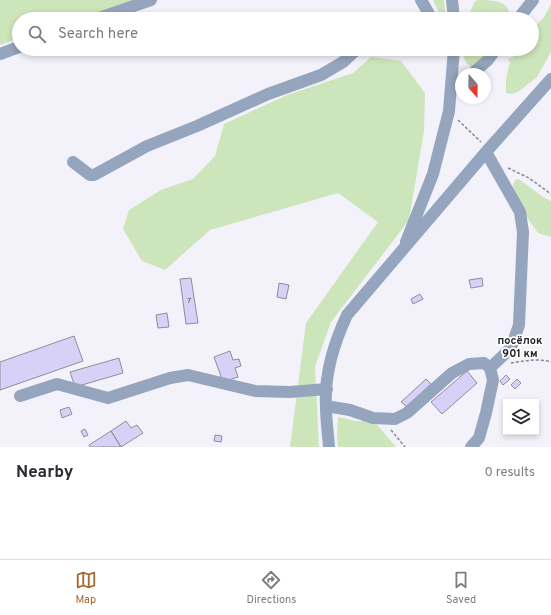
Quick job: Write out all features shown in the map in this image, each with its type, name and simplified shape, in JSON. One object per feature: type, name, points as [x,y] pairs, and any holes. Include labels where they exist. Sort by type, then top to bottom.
[{"type":"street","points":[[116,12],[151,0]]},
{"type":"street","points":[[421,0],[428,12]]},
{"type":"street","points":[[452,0],[453,12]]},
{"type":"street","points":[[523,12],[532,0]]},
{"type":"street","points":[[0,54],[12,50]]},
{"type":"street","points":[[72,162],[90,175],[94,175],[147,146],[197,126],[268,94],[321,74],[343,62],[349,56]]},
{"type":"street","points":[[402,250],[433,174],[449,112],[452,56]]},
{"type":"street","points":[[479,68],[491,56]]},
{"type":"street","points":[[329,447],[326,406],[332,355],[339,332],[348,315],[486,152],[551,80]]},
{"type":"street","points":[[451,92],[455,88]]},
{"type":"street","points":[[486,152],[520,212],[523,232],[519,326],[511,348],[490,368]]},
{"type":"street","points":[[326,406],[350,410],[373,418],[395,419],[407,413],[452,373],[469,364],[484,363],[490,368],[493,380],[479,438],[471,447]]},
{"type":"street","points":[[20,396],[58,384],[108,398],[170,378],[188,375],[255,392],[327,390]]},
{"type":"path","points":[[449,112],[469,132],[481,141],[486,152]]},
{"type":"path","points":[[507,167],[529,178],[551,194]]},
{"type":"path","points":[[490,368],[520,361],[546,360],[551,362]]},
{"type":"path","points":[[382,418],[405,447]]},
{"type":"green space","points":[[0,0],[134,0],[98,12],[12,12],[12,41],[0,45]]},
{"type":"green space","points":[[433,0],[444,0],[445,12],[439,12]]},
{"type":"green space","points":[[477,0],[500,2],[508,8],[509,12],[470,12]]},
{"type":"green space","points":[[551,4],[551,52],[537,77],[518,92],[512,94],[506,93],[506,79],[510,62],[508,59],[514,56],[539,56],[539,22],[544,17]]},
{"type":"green space","points":[[463,56],[486,56],[474,68],[468,65]]},
{"type":"green space","points":[[371,57],[401,61],[425,93],[424,131],[409,220],[331,322],[315,367],[319,447],[290,447],[306,323],[378,222],[338,193],[210,230],[165,270],[142,261],[123,229],[129,210],[161,190],[193,179],[215,156],[224,124],[287,95],[353,73]]},
{"type":"green space","points":[[519,179],[543,197],[551,201],[551,237],[538,233],[530,222],[514,193],[513,185],[515,180]]},
{"type":"green space","points":[[338,417],[356,421],[374,421],[396,447],[338,447]]},
{"type":"building","points":[[191,278],[198,323],[186,324],[180,279]]},
{"type":"building","points":[[482,278],[483,286],[471,288],[469,280]]},
{"type":"building","points":[[279,283],[289,285],[286,299],[277,297]]},
{"type":"building","points":[[420,294],[423,299],[413,304],[411,299]]},
{"type":"building","points":[[167,313],[169,327],[158,328],[156,315]]},
{"type":"building","points":[[74,336],[83,361],[0,390],[0,362]]},
{"type":"building","points":[[230,351],[233,360],[239,359],[241,366],[235,368],[238,377],[223,382],[214,357]]},
{"type":"building","points":[[119,358],[123,373],[75,387],[70,372]]},
{"type":"building","points":[[467,371],[477,383],[442,414],[431,402]]},
{"type":"building","points":[[506,375],[510,379],[503,385],[500,381]]},
{"type":"building","points":[[426,379],[431,384],[407,407],[401,402]]},
{"type":"building","points":[[517,379],[521,383],[515,389],[511,385]]},
{"type":"building","points":[[69,407],[72,414],[62,418],[60,410]]},
{"type":"building","points":[[126,421],[131,428],[137,425],[143,433],[121,447],[111,431]]},
{"type":"building","points":[[85,429],[88,435],[84,437],[81,431]]},
{"type":"building","points":[[111,431],[121,447],[90,447],[89,445]]},
{"type":"building","points":[[215,435],[222,436],[221,442],[214,441]]},
{"type":"district","name":"посёлок 901 км","points":[[520,347]]}]
